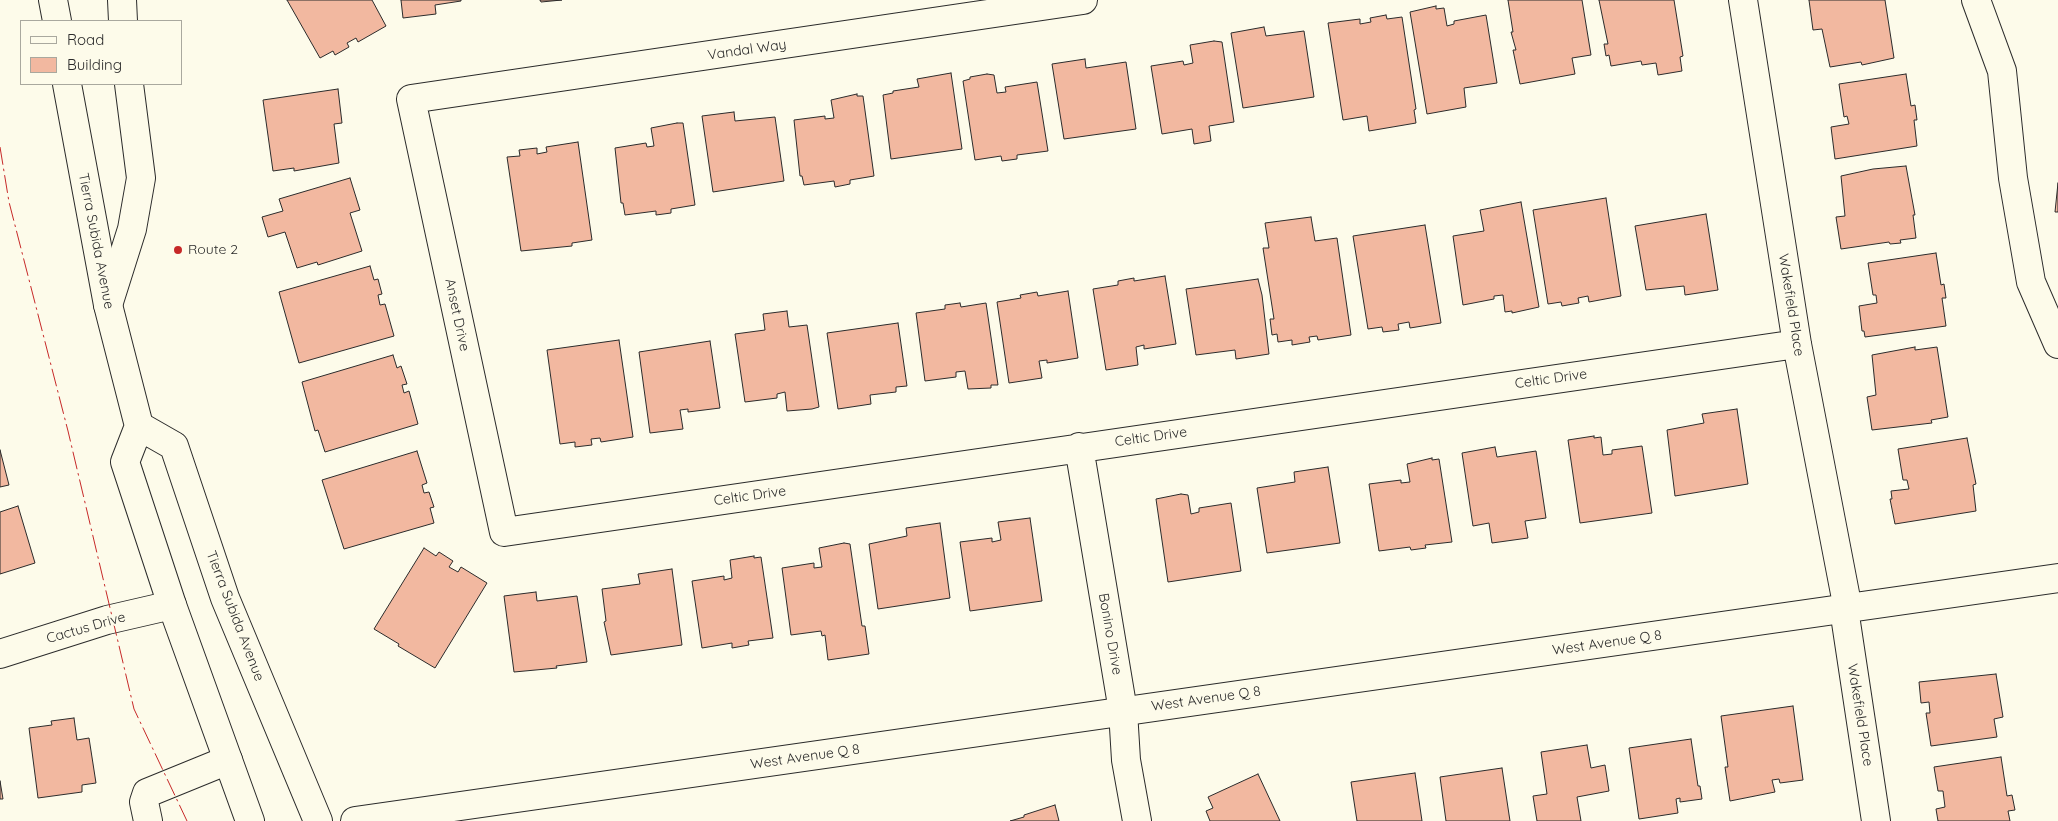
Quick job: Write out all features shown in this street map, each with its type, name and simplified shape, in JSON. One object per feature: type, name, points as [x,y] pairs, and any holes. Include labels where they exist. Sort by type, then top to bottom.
[{"type":"street","points":[[53,0],[57,20]]},
{"type":"street","points":[[122,0],[123,20]]},
{"type":"street","name":"Vandal Way","points":[[410,99],[1083,0]]},
{"type":"street","name":"Wakefield Place","points":[[1743,0],[1797,344],[1846,609],[1876,821]]},
{"type":"street","points":[[1976,0],[2002,71],[2013,178],[2031,282],[2058,344]]},
{"type":"street","name":"Tierra Subida Avenue","points":[[67,85],[108,305],[139,426],[174,446],[225,598],[318,821]]},
{"type":"street","points":[[108,305],[132,230],[141,178],[129,85]]},
{"type":"street","name":"Anset Drive","points":[[410,99],[504,532]]},
{"type":"street","name":"Celtic Drive","points":[[504,532],[1797,344]]},
{"type":"street","points":[[139,426],[126,462],[172,605],[250,821]]},
{"type":"street","name":"Bonino Drive","points":[[1079,448],[1123,711],[1126,760],[1138,821]]},
{"type":"street","name":"West Avenue Q 8","points":[[355,821],[2058,578]]},
{"type":"street","name":"Cactus Drive","points":[[0,654],[107,620],[172,605]]},
{"type":"street","points":[[148,821],[144,802],[147,793],[228,760]]},
{"type":"building","points":[[287,0],[372,0],[386,26],[358,42],[356,38],[347,43],[349,47],[335,55],[333,51],[320,58]]},
{"type":"building","points":[[401,0],[461,1],[435,5],[436,14],[403,18]]},
{"type":"building","points":[[540,0],[562,0],[541,2]]},
{"type":"building","points":[[1508,0],[1582,0],[1591,55],[1572,58],[1575,74],[1520,84],[1513,50],[1516,50],[1511,32],[1513,32]]},
{"type":"building","points":[[1599,0],[1674,0],[1683,56],[1680,57],[1682,71],[1658,75],[1656,63],[1642,65],[1641,61],[1611,66],[1609,55],[1606,56],[1604,44],[1608,44]]},
{"type":"building","points":[[1809,0],[1885,0],[1894,58],[1862,65],[1861,62],[1830,67],[1822,29],[1813,30]]},
{"type":"building","points":[[1436,6],[1436,9],[1444,8],[1447,26],[1454,24],[1454,21],[1486,15],[1497,83],[1464,88],[1466,107],[1427,114],[1410,12]]},
{"type":"building","points":[[1386,15],[1387,19],[1402,17],[1416,109],[1414,110],[1416,123],[1369,131],[1367,116],[1343,120],[1328,23],[1360,19],[1360,24],[1371,22],[1370,18]]},
{"type":"building","points":[[1264,27],[1266,36],[1304,31],[1314,97],[1243,108],[1231,33]]},
{"type":"building","points":[[1214,41],[1222,42],[1234,122],[1209,126],[1211,141],[1194,144],[1192,129],[1162,134],[1151,66],[1183,61],[1184,65],[1193,63],[1190,45]]},
{"type":"building","points":[[1085,59],[1086,68],[1126,62],[1136,129],[1064,139],[1052,64]]},
{"type":"building","points":[[951,73],[962,149],[891,159],[883,95],[893,93],[893,91],[919,87],[917,79]]},
{"type":"building","points":[[987,74],[994,75],[997,93],[1006,92],[1005,87],[1037,82],[1048,151],[1017,155],[1017,159],[1002,161],[1001,156],[975,160],[963,81],[970,79],[970,77]]},
{"type":"building","points":[[1906,74],[1911,106],[1915,105],[1917,120],[1914,120],[1917,146],[1835,159],[1831,127],[1849,124],[1847,116],[1844,117],[1839,84]]},
{"type":"building","points":[[338,89],[342,123],[334,124],[339,163],[294,171],[294,168],[273,171],[263,100]]},
{"type":"building","points":[[857,94],[857,96],[863,96],[874,176],[850,180],[850,184],[835,187],[834,181],[804,185],[802,176],[800,176],[794,120],[825,116],[825,119],[834,118],[831,100]]},
{"type":"building","points":[[734,112],[735,121],[775,117],[784,181],[713,192],[702,116]]},
{"type":"building","points":[[683,123],[695,205],[671,209],[671,213],[656,215],[656,211],[625,215],[623,203],[621,203],[615,148],[646,143],[647,147],[654,146],[651,128]]},
{"type":"building","points":[[578,142],[592,240],[572,243],[572,246],[521,251],[507,157],[520,156],[519,150],[537,148],[537,154],[547,152],[546,147]]},
{"type":"building","points":[[1906,166],[1915,215],[1913,215],[1916,238],[1900,240],[1901,243],[1890,244],[1889,242],[1841,249],[1836,217],[1845,216],[1841,176],[1873,169]]},
{"type":"building","points":[[350,178],[360,210],[350,213],[362,251],[318,265],[317,262],[297,268],[285,232],[268,237],[262,217],[283,211],[279,199]]},
{"type":"building","points":[[2058,183],[2058,212],[2055,212]]},
{"type":"building","points":[[1606,198],[1621,296],[1589,302],[1588,296],[1578,298],[1579,303],[1562,306],[1561,302],[1548,304],[1533,210]]},
{"type":"building","points":[[1521,202],[1539,307],[1512,313],[1512,311],[1505,312],[1503,295],[1494,296],[1494,299],[1463,305],[1453,236],[1484,231],[1480,210]]},
{"type":"building","points":[[1706,214],[1718,290],[1685,295],[1684,286],[1646,290],[1635,226]]},
{"type":"building","points":[[1311,217],[1315,241],[1337,238],[1351,335],[1318,340],[1317,336],[1309,337],[1310,342],[1292,345],[1292,340],[1278,342],[1277,334],[1272,335],[1270,319],[1274,319],[1263,248],[1269,248],[1265,223]]},
{"type":"building","points":[[1425,225],[1441,323],[1410,328],[1409,322],[1398,324],[1399,330],[1383,332],[1382,327],[1368,329],[1353,236]]},
{"type":"building","points":[[1936,253],[1941,285],[1944,284],[1946,298],[1942,298],[1946,326],[1865,337],[1864,331],[1862,331],[1859,306],[1877,303],[1876,295],[1873,295],[1868,263]]},
{"type":"building","points":[[370,266],[374,280],[378,279],[382,294],[378,295],[380,305],[385,304],[394,336],[299,363],[279,292]]},
{"type":"building","points":[[1165,276],[1176,344],[1144,349],[1144,345],[1136,347],[1138,365],[1106,370],[1093,289],[1118,285],[1118,281],[1134,278],[1134,281]]},
{"type":"building","points":[[1258,279],[1262,295],[1269,354],[1236,359],[1235,350],[1196,355],[1186,289]]},
{"type":"building","points":[[1068,291],[1078,358],[1047,363],[1047,360],[1039,361],[1042,378],[1009,383],[997,302],[1021,298],[1020,295],[1037,292],[1038,296]]},
{"type":"building","points":[[960,303],[961,307],[986,303],[998,385],[991,385],[991,388],[968,389],[965,371],[956,372],[956,377],[925,381],[916,313],[945,309],[945,305]]},
{"type":"building","points":[[787,311],[789,327],[807,325],[819,407],[787,411],[785,392],[777,394],[777,398],[745,402],[735,334],[765,330],[763,314]]},
{"type":"building","points":[[898,323],[907,386],[896,387],[896,392],[870,395],[871,404],[838,409],[827,333]]},
{"type":"building","points":[[619,340],[633,437],[601,442],[600,438],[591,439],[592,445],[575,447],[575,442],[560,444],[547,350]]},
{"type":"building","points":[[710,341],[720,408],[688,412],[688,409],[680,410],[683,429],[650,433],[639,352]]},
{"type":"building","points":[[1915,347],[1915,350],[1937,347],[1948,417],[1931,420],[1932,423],[1872,430],[1867,397],[1876,395],[1872,355]]},
{"type":"building","points":[[393,355],[397,368],[401,366],[407,384],[402,385],[404,393],[409,391],[418,424],[325,452],[318,430],[315,431],[302,382]]},
{"type":"building","points":[[1737,409],[1748,484],[1675,496],[1667,430],[1704,423],[1702,414]]},
{"type":"building","points":[[1594,436],[1594,438],[1601,437],[1603,455],[1612,454],[1612,450],[1642,446],[1652,513],[1580,523],[1568,440]]},
{"type":"building","points":[[1967,438],[1976,484],[1973,485],[1976,511],[1895,524],[1890,499],[1892,499],[1891,491],[1909,489],[1907,480],[1903,480],[1898,449]]},
{"type":"building","points":[[1495,447],[1497,457],[1536,451],[1546,518],[1525,521],[1528,538],[1492,543],[1489,523],[1473,526],[1462,453]]},
{"type":"building","points":[[0,450],[9,485],[0,487]]},
{"type":"building","points":[[417,451],[427,483],[422,485],[424,493],[429,492],[434,507],[430,508],[434,523],[344,549],[322,480]]},
{"type":"building","points":[[1432,458],[1432,460],[1439,459],[1452,542],[1425,545],[1426,548],[1411,550],[1410,547],[1379,551],[1369,484],[1401,480],[1401,483],[1410,482],[1407,464]]},
{"type":"building","points":[[1328,467],[1340,543],[1267,553],[1257,488],[1295,482],[1294,472]]},
{"type":"building","points":[[1181,494],[1188,495],[1191,514],[1199,512],[1199,508],[1231,503],[1241,571],[1168,582],[1156,499]]},
{"type":"building","points":[[18,506],[35,563],[0,574],[0,512]]},
{"type":"building","points":[[1030,518],[1042,601],[970,611],[960,542],[992,538],[992,542],[1001,540],[998,522]]},
{"type":"building","points":[[940,523],[950,598],[878,609],[869,544],[907,536],[906,528]]},
{"type":"building","points":[[844,543],[850,544],[862,626],[865,626],[869,654],[828,660],[825,635],[822,636],[821,631],[791,635],[782,568],[814,563],[814,568],[822,567],[819,548]]},
{"type":"building","points":[[424,548],[436,556],[439,552],[453,561],[449,567],[458,572],[461,567],[487,583],[435,668],[374,629]]},
{"type":"building","points":[[754,556],[754,558],[761,557],[773,638],[748,641],[749,645],[732,648],[732,643],[702,648],[692,581],[724,576],[724,580],[732,578],[730,560]]},
{"type":"building","points":[[672,569],[682,645],[611,655],[604,622],[606,621],[602,589],[640,584],[638,574]]},
{"type":"building","points":[[536,592],[537,601],[577,596],[587,662],[556,666],[557,668],[514,672],[504,596]]},
{"type":"building","points":[[1996,674],[2003,717],[1994,719],[1997,737],[1931,746],[1926,713],[1930,713],[1929,702],[1921,703],[1919,682]]},
{"type":"building","points":[[1793,706],[1803,780],[1780,783],[1779,779],[1772,780],[1775,792],[1730,801],[1725,767],[1728,767],[1721,716]]},
{"type":"building","points":[[74,718],[77,740],[89,738],[96,783],[82,785],[82,792],[38,798],[29,728],[52,725],[51,721]]},
{"type":"building","points":[[1691,739],[1698,786],[1700,786],[1702,799],[1680,802],[1680,798],[1676,799],[1678,813],[1639,819],[1629,748]]},
{"type":"building","points":[[1587,745],[1591,768],[1605,765],[1609,791],[1577,797],[1581,821],[1537,821],[1533,796],[1547,794],[1541,752]]},
{"type":"building","points":[[2001,757],[2007,796],[2012,795],[2015,810],[2008,811],[2010,821],[1938,821],[1936,809],[1945,807],[1943,791],[1938,791],[1934,767]]},
{"type":"building","points":[[1502,768],[1510,821],[1446,821],[1440,777]]},
{"type":"building","points":[[1415,773],[1422,821],[1357,821],[1351,782]]},
{"type":"building","points":[[1258,774],[1280,821],[1210,821],[1206,811],[1213,808],[1208,797]]},
{"type":"building","points":[[0,781],[3,799],[0,799]]},
{"type":"building","points":[[1055,805],[1059,821],[1010,821],[1024,817],[1024,815]]},
{"type":"power","points":[[0,147],[9,202],[68,431],[134,709],[187,821]]},
{"type":"place","name":"Route 2","points":[[178,250]]}]
